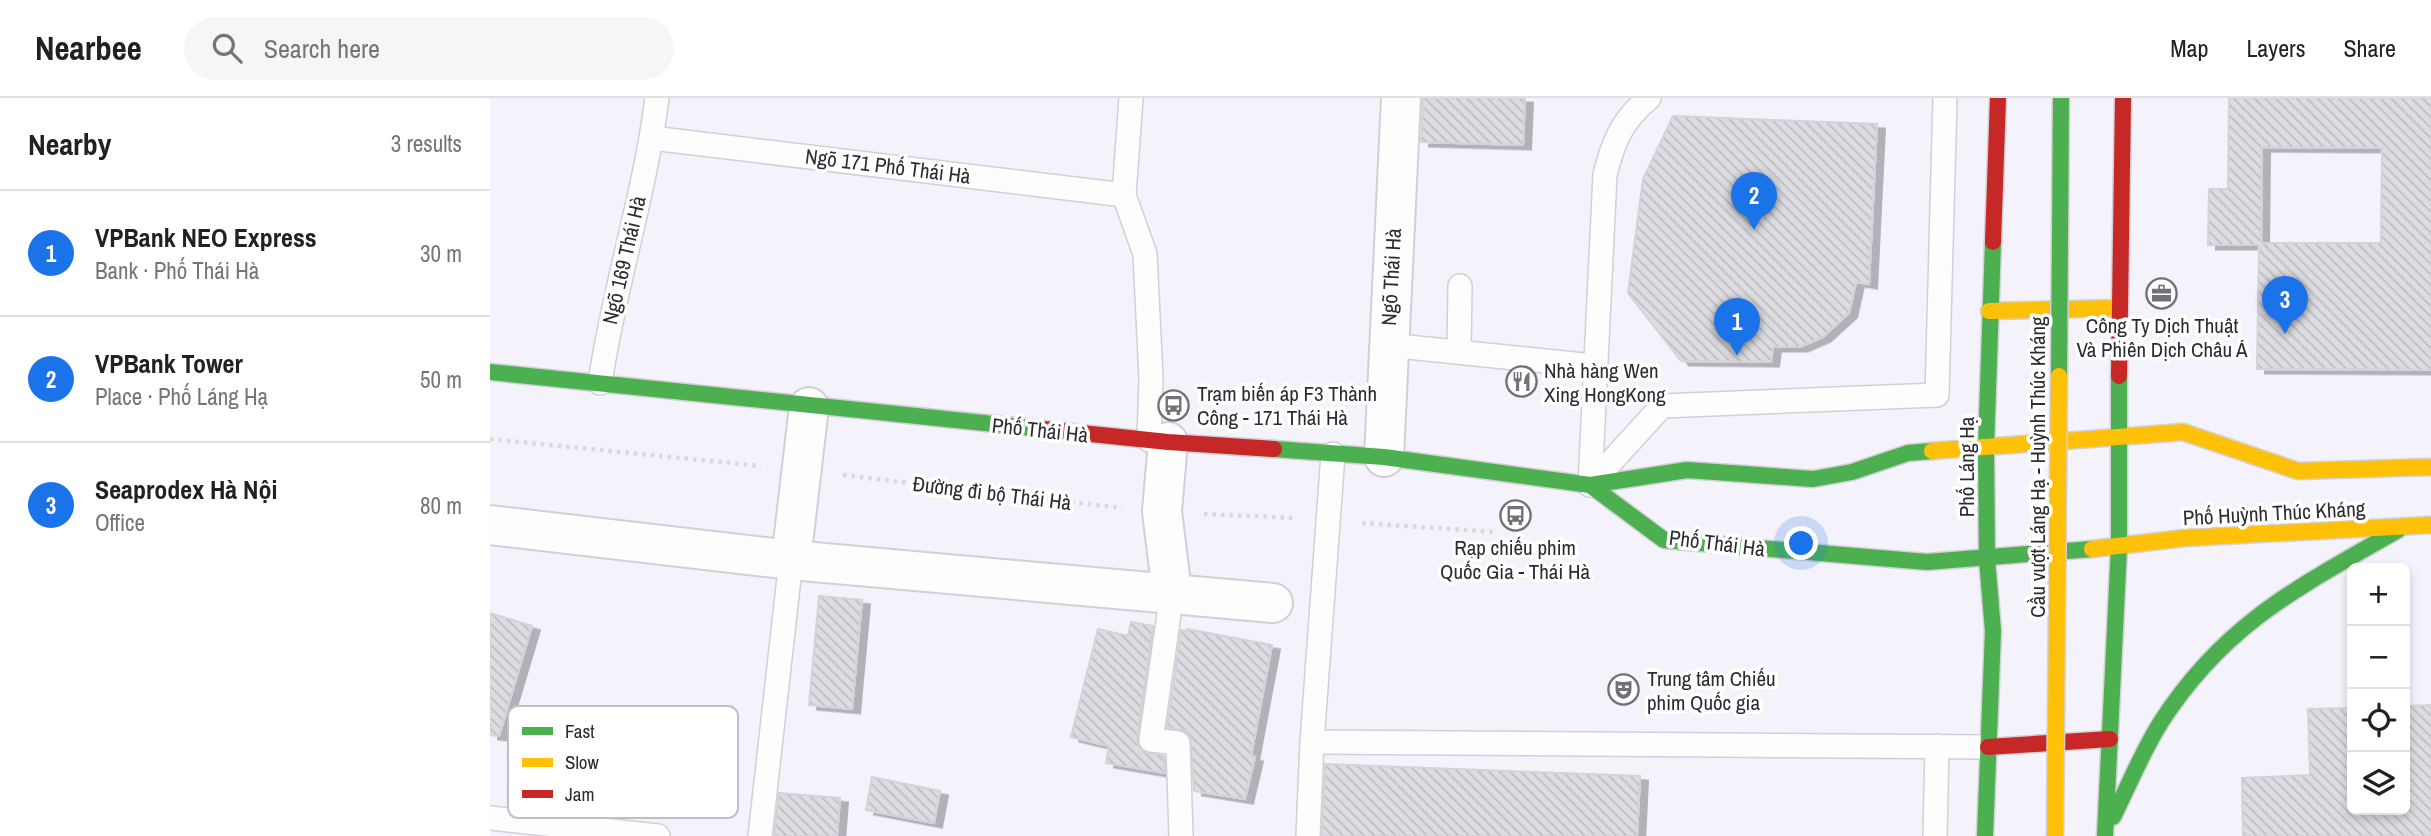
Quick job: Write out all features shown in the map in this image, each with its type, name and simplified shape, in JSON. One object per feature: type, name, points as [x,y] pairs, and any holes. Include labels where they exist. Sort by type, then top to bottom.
[{"type":"main road","name":"Phố Láng Hạ","points":[[1985,836],[1993,631],[1987,559],[1986,448],[1998,98]]},
{"type":"main road","name":"Cầu vượt Láng Hạ - Huỳnh Thúc Kháng","points":[[2054,836],[2060,98]]},
{"type":"main road","points":[[2105,834],[2119,547],[2119,309],[2123,98]]},
{"type":"main road","points":[[1989,312],[2119,309]]},
{"type":"main road","name":"Phố Thái Hà","points":[[490,372],[1158,441],[1384,457],[1590,485],[1687,470],[1813,478],[1852,472],[1908,453],[1986,448]]},
{"type":"main road","name":"Phố Huỳnh Thúc Kháng","points":[[1986,448],[2183,432],[2298,471],[2431,467]]},
{"type":"main road","name":"Phố Thái Hà","points":[[1590,485],[1664,540],[1927,562],[2119,547]]},
{"type":"main road","name":"Phố Huỳnh Thúc Kháng","points":[[2119,547],[2185,538],[2431,525]]},
{"type":"main road","points":[[2105,834],[2152,736],[2214,655],[2237,632],[2276,602],[2405,526]]},
{"type":"main road","points":[[1988,747],[2110,739]]},
{"type":"street","name":"Ngõ Thái Hà","points":[[1384,457],[1401,98]]},
{"type":"street","points":[[791,560],[809,407]]},
{"type":"street","points":[[1158,441],[1162,511],[1172,593]]},
{"type":"street","points":[[490,526],[791,560],[1273,603]]},
{"type":"lane","name":"Ngõ 169 Thái Hà","points":[[600,383],[607,333],[652,138],[657,98]]},
{"type":"lane","points":[[1131,98],[1124,195],[1145,254],[1151,378],[1158,441]]},
{"type":"lane","points":[[1590,485],[1605,175],[1612,143],[1636,108],[1649,98]]},
{"type":"lane","points":[[1590,485],[1662,406],[1937,395],[1945,98]]},
{"type":"lane","name":"Ngõ 171 Phố Thái Hà","points":[[652,138],[1124,195]]},
{"type":"lane","points":[[1459,352],[1460,286]]},
{"type":"lane","points":[[1388,345],[1594,366]]},
{"type":"lane","points":[[1308,836],[1312,742],[1333,454]]},
{"type":"lane","points":[[761,836],[791,560]]},
{"type":"lane","points":[[1172,593],[1151,740],[1178,743],[1181,836]]},
{"type":"lane","points":[[1312,742],[1988,747]]},
{"type":"lane","points":[[1935,836],[1937,746]]},
{"type":"lane","points":[[490,818],[658,836]]},
{"type":"path","name":"Đường đi bộ Thái Hà","points":[[490,439],[802,470],[1162,511],[1496,532]]},
{"type":"building","points":[[1423,98],[1525,98],[1523,145],[1421,142]]},
{"type":"building","points":[[2229,98],[2431,98],[2431,370],[2257,369],[2259,245],[2208,245],[2209,189],[2228,189]],"holes":[[[2262,147],[2382,148],[2381,243],[2261,243]]]},
{"type":"building","points":[[1673,116],[1877,124],[1869,284],[1856,282],[1849,313],[1823,337],[1800,347],[1773,347],[1771,362],[1681,361],[1628,293],[1643,179]]},
{"type":"building","points":[[819,596],[862,600],[852,709],[809,705]]},
{"type":"building","points":[[490,613],[532,626],[499,736],[490,735]]},
{"type":"building","points":[[1131,622],[1153,626],[1137,739],[1143,752],[1164,756],[1165,773],[1106,763],[1109,746],[1071,737],[1098,629],[1128,636]]},
{"type":"building","points":[[1181,630],[1272,645],[1251,756],[1255,757],[1245,799],[1194,791],[1190,737],[1185,731],[1167,728]]},
{"type":"building","points":[[2431,705],[2431,836],[2243,836],[2242,778],[2310,775],[2308,709],[2347,708],[2347,815],[2410,815],[2410,706]]},
{"type":"building","points":[[1325,764],[1640,776],[1637,836],[1322,836]]},
{"type":"building","points":[[872,777],[940,791],[934,823],[866,810]]},
{"type":"building","points":[[779,793],[840,798],[837,836],[774,836]]},
{"type":"traffic: fast","points":[[2059,376],[2061,98]]},
{"type":"traffic: fast","points":[[1985,836],[1993,631],[1987,559],[1986,448],[1993,242]]},
{"type":"traffic: fast","points":[[490,372],[1043,429]]},
{"type":"traffic: fast","points":[[2105,836],[2119,547],[2119,376]]},
{"type":"traffic: fast","points":[[1274,449],[1384,457],[1590,485],[1687,470],[1813,479],[1852,472],[1908,453],[1932,451]]},
{"type":"traffic: fast","points":[[1590,485],[1664,540],[1927,562],[2092,549]]},
{"type":"traffic: fast","points":[[2113,817],[2161,722],[2211,658],[2266,610],[2398,530]]},
{"type":"traffic: slow","points":[[1989,311],[2119,308]]},
{"type":"traffic: slow","points":[[2055,836],[2059,376]]},
{"type":"traffic: slow","points":[[1932,451],[2183,432],[2298,471],[2431,467]]},
{"type":"traffic: slow","points":[[2092,549],[2185,538],[2431,525]]},
{"type":"traffic: jam","points":[[1993,242],[1998,98]]},
{"type":"traffic: jam","points":[[2119,376],[2123,98]]},
{"type":"traffic: jam","points":[[1043,429],[1168,442],[1274,449]]},
{"type":"traffic: jam","points":[[1988,747],[2110,739]]},
{"type":"place","name":"VPBank Tower","points":[[1754,230]]},
{"type":"place","name":"Công Ty Dịch Thuật Và Phiên Dịch Châu Á","points":[[2162,293]]},
{"type":"place","name":"Seaprodex Hà Nội","points":[[2285,334]]},
{"type":"place","name":"VPBank NEO Express","points":[[1737,356]]},
{"type":"place","name":"Nhà hàng Wen Xing HongKong","points":[[1521,382]]},
{"type":"place","name":"Trạm biến áp F3 Thành Công - 171 Thái Hà","points":[[1174,405]]},
{"type":"place","name":"Rạp chiếu phim Quốc Gia - Thái Hà","points":[[1515,515]]},
{"type":"place","name":"Trung tâm Chiếu phim Quốc gia","points":[[1624,690]]}]
